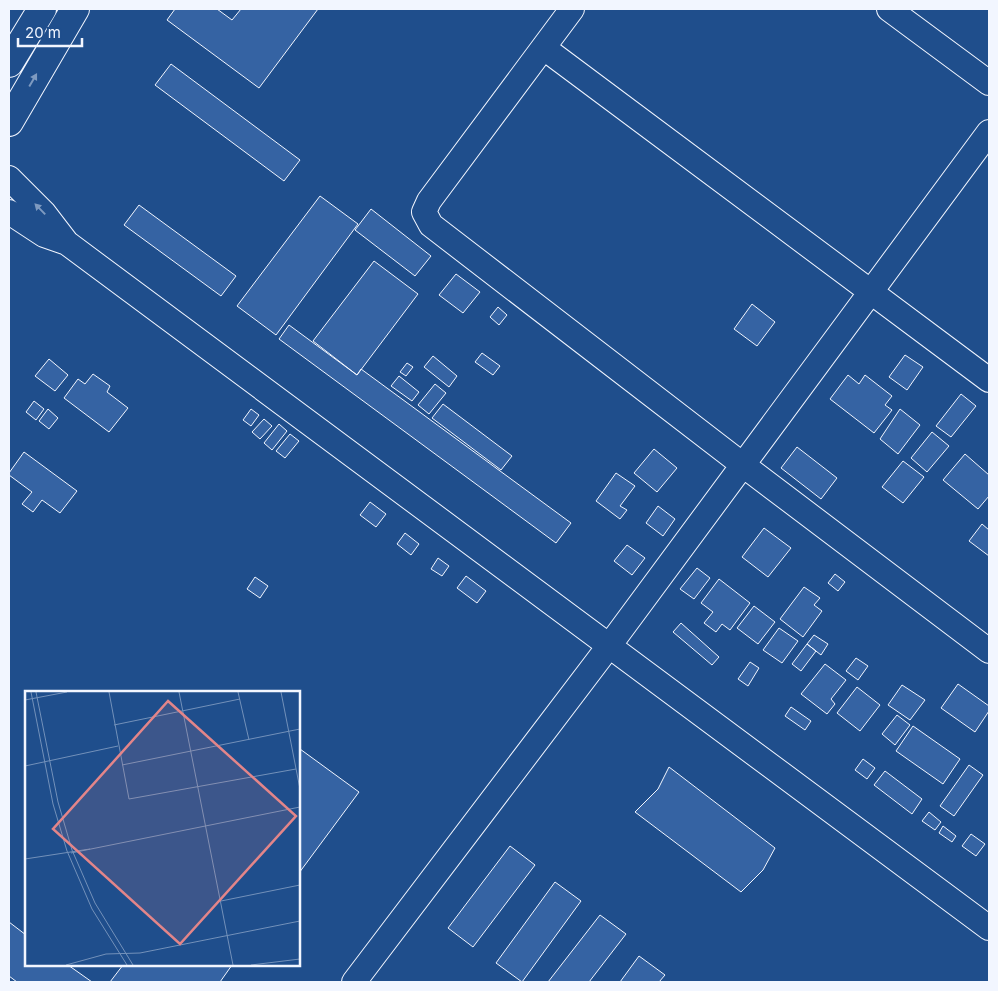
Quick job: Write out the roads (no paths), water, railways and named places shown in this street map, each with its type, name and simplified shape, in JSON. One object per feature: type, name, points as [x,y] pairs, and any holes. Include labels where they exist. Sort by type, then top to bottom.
[{"type":"highway","points":[[9,63],[42,9]]},
{"type":"highway","points":[[9,122],[75,9]]},
{"type":"street","points":[[572,9],[429,200],[424,212],[430,225],[743,465],[989,650]]},
{"type":"street","points":[[889,9],[989,83]]},
{"type":"street","points":[[544,48],[989,380]]},
{"type":"street","points":[[354,982],[609,646],[989,132]]},
{"type":"street","points":[[9,178],[44,213],[67,243],[989,928]]},
{"type":"street","points":[[9,212],[44,235],[67,243]]}]
